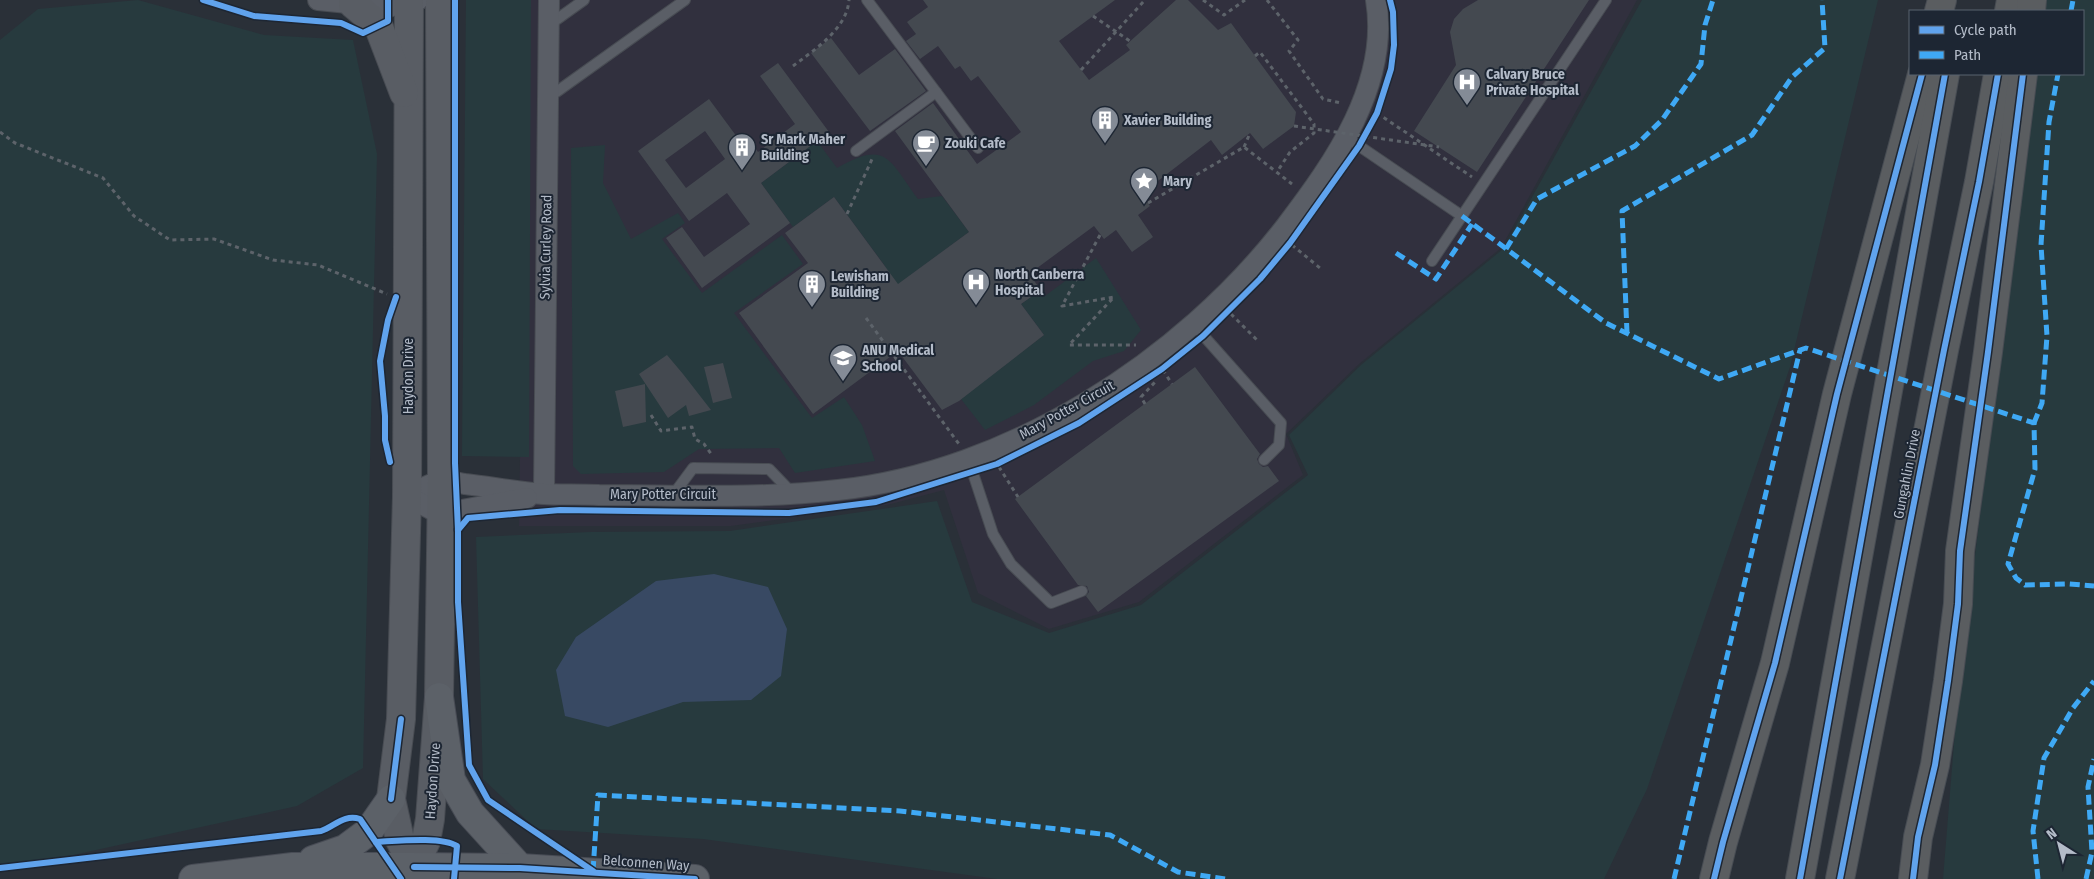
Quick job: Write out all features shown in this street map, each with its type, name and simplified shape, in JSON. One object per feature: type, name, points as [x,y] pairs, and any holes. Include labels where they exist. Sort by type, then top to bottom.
[{"type":"highway","points":[[1714,879],[1775,663],[1838,394],[1922,75]]},
{"type":"highway","points":[[1800,879],[1945,75]]},
{"type":"highway","name":"Gungahlin Drive","points":[[1840,879],[1979,182],[1998,75]]},
{"type":"highway","points":[[1913,879],[1918,837],[1934,765],[1948,681],[1958,604],[1960,551],[1988,352],[2023,75]]},
{"type":"main road","name":"Haydon Drive","points":[[416,875],[430,819],[439,697],[440,514],[442,480],[440,0]]},
{"type":"main road","name":"Haydon Drive","points":[[412,1],[409,106],[407,496],[401,719],[391,799],[400,840],[416,875]]},
{"type":"main road","points":[[353,4],[378,26],[409,106]]},
{"type":"main road","points":[[439,697],[451,780],[470,813],[520,868]]},
{"type":"main road","points":[[293,867],[345,850],[368,832],[391,799]]},
{"type":"main road","name":"Belconnen Way","points":[[193,879],[293,867],[416,875],[520,868],[695,879]]},
{"type":"street","points":[[318,0],[388,7],[412,1]]},
{"type":"street","name":"Sylvia Curley Road","points":[[544,494],[549,0]]},
{"type":"street","name":"Mary Potter Circuit","points":[[442,480],[544,494],[793,494],[840,490],[970,465],[1070,411],[1198,331],[1229,291],[1274,241],[1306,199],[1370,83],[1379,40],[1376,0]]},
{"type":"street","points":[[407,496],[442,480]]},
{"type":"street","name":"Mary Potter Circuit","points":[[440,514],[544,494]]},
{"type":"street","points":[[407,496],[440,514]]},
{"type":"lane","points":[[548,25],[584,0]]},
{"type":"lane","points":[[548,99],[685,0]]},
{"type":"lane","points":[[867,0],[978,148]]},
{"type":"lane","points":[[1432,261],[1606,0]]},
{"type":"lane","points":[[856,151],[936,92]]},
{"type":"lane","points":[[1341,135],[1462,216]]},
{"type":"lane","points":[[1198,331],[1281,423],[1279,446],[1264,460]]},
{"type":"lane","points":[[970,465],[993,534],[1011,564],[1051,603],[1082,591]]},
{"type":"lane","points":[[673,495],[693,468],[769,469],[793,494]]},
{"type":"path","points":[[793,66],[823,43],[839,25],[849,8],[849,0]]},
{"type":"path","points":[[1081,70],[1144,0]]},
{"type":"path","points":[[1203,0],[1224,15],[1245,0]]},
{"type":"path","points":[[1267,0],[1298,40],[1289,51],[1323,99],[1346,104]]},
{"type":"path","points":[[1094,16],[1130,41]]},
{"type":"path","points":[[1256,56],[1260,52],[1314,124],[1314,133],[1290,152],[1277,172]]},
{"type":"path","points":[[1372,121],[1380,104]]},
{"type":"path","points":[[1377,112],[1483,184]]},
{"type":"path","points":[[1294,126],[1439,147]]},
{"type":"path","points":[[847,214],[885,129]]},
{"type":"path","points":[[1341,135],[1368,129]]},
{"type":"path","points":[[0,132],[15,144],[103,178],[134,216],[170,240],[214,240],[273,260],[318,265],[396,297]]},
{"type":"path","points":[[1148,203],[1244,147],[1250,134]]},
{"type":"path","points":[[1244,147],[1292,184]]},
{"type":"path","points":[[1287,191],[1297,177]]},
{"type":"path","points":[[1100,235],[1062,306],[1114,297],[1069,346],[1141,345]]},
{"type":"path","points":[[1284,250],[1295,235]]},
{"type":"path","points":[[1290,243],[1320,268]]},
{"type":"path","points":[[1198,331],[1229,312],[1235,305]]},
{"type":"path","points":[[1229,312],[1258,342]]},
{"type":"path","points":[[866,318],[948,428],[970,465],[997,464],[1005,460]]},
{"type":"path","points":[[1145,380],[1169,363]]},
{"type":"path","points":[[1162,369],[1172,384]]},
{"type":"path","points":[[1145,404],[1141,397],[1159,377],[1162,369]]},
{"type":"path","points":[[651,414],[661,431],[692,427],[695,439],[704,444],[713,455]]},
{"type":"path","points":[[997,464],[1018,497]]},
{"type":"shaded area","name":"North Canberra Hospital","points":[[527,0],[1637,0],[1501,248],[1359,364],[1286,434],[1303,475],[1139,602],[1049,629],[978,593],[944,490],[887,505],[731,526],[519,526]]},
{"type":"green space","points":[[138,0],[264,35],[353,40],[377,154],[363,768],[297,806],[0,871],[0,40],[38,9]]},
{"type":"green space","points":[[466,0],[531,0],[529,457],[462,456]]},
{"type":"green space","points":[[1642,0],[1878,0],[1790,367],[1647,789],[1604,879],[997,879],[703,839],[536,829],[483,779],[476,537],[591,532],[730,531],[937,501],[972,602],[1049,633],[1141,605],[1308,475],[1289,435],[1361,365],[1503,249]]},
{"type":"green space","points":[[2046,0],[2094,0],[2094,879],[1943,879],[1959,682],[2036,75],[2084,75],[2084,10],[2045,10]]},
{"type":"green space","points":[[817,141],[837,168],[867,155],[877,155],[885,158],[893,164],[918,199],[942,196],[969,232],[873,303],[885,266],[834,197],[793,227],[761,183]]},
{"type":"green space","points":[[605,145],[603,183],[631,239],[678,213],[685,223],[662,239],[702,293],[782,235],[803,264],[734,313],[812,418],[844,397],[862,425],[875,461],[795,473],[779,448],[699,449],[664,472],[581,474],[573,466],[571,148]]},
{"type":"green space","points":[[1096,258],[1141,330],[1124,351],[1093,361],[1034,405],[985,430],[961,399],[1044,335],[1021,304],[1041,290],[1045,296]]},
{"type":"water","points":[[714,574],[768,587],[787,629],[781,676],[751,700],[683,702],[608,727],[565,716],[556,670],[576,637],[656,581]]},
{"type":"building","points":[[923,0],[1115,0],[1059,41],[1089,80],[1130,50],[1126,45],[1176,0],[1188,0],[1218,30],[1231,23],[1296,112],[1294,126],[1263,149],[1250,133],[1222,155],[1211,140],[1141,194],[1150,206],[1138,215],[1153,237],[1132,252],[1116,230],[1104,239],[1094,226],[1029,274],[1041,290],[1021,304],[1044,335],[959,401],[942,410],[898,351],[813,414],[739,313],[808,263],[785,233],[834,197],[898,284],[969,232],[895,131],[933,103],[977,164],[1021,132],[978,76],[971,81],[960,66],[955,69],[938,46],[920,59],[906,41],[916,34],[907,22],[928,7]]},
{"type":"building","name":"Calvary Bruce Private Hospital","points":[[1478,0],[1589,0],[1477,172],[1414,131],[1456,65],[1450,32],[1454,19],[1463,9]]},
{"type":"building","points":[[831,38],[859,75],[895,49],[926,91],[870,131],[811,53]]},
{"type":"building","name":"Sr Mark Maher Building","points":[[778,63],[829,132],[761,183],[790,223],[702,288],[666,238],[682,227],[704,257],[750,224],[727,193],[689,221],[638,151],[709,99],[740,141],[747,136],[758,152],[795,124],[760,76]],"holes":[[[705,131],[725,159],[686,188],[665,160]]]},
{"type":"building","points":[[667,355],[711,410],[689,416],[686,405],[668,418],[639,374]]},
{"type":"building","points":[[723,363],[732,398],[713,403],[704,367]]},
{"type":"building","points":[[1195,367],[1260,454],[1257,459],[1259,464],[1263,467],[1268,466],[1279,481],[1098,612],[1086,596],[1089,592],[1087,586],[1078,585],[1015,499]]},
{"type":"building","points":[[645,384],[646,422],[623,427],[615,391]]},
{"type":"marked path","points":[[1506,249],[1537,199],[1635,146],[1662,120],[1701,64],[1705,25],[1713,0]]},
{"type":"marked path","points":[[1627,333],[1622,211],[1752,135],[1792,77],[1825,48],[1822,0]]},
{"type":"marked path","points":[[2071,10],[2073,0]]},
{"type":"marked path","points":[[2034,423],[2042,403],[2047,336],[2041,245],[2049,122],[2058,75]]},
{"type":"marked path","points":[[1462,216],[1606,323],[1719,379],[1806,348],[2034,423],[2035,469],[2008,564],[2016,578],[2025,585],[2069,584],[2094,586]]},
{"type":"marked path","points":[[1396,253],[1436,279],[1472,224]]},
{"type":"marked path","points":[[1674,879],[1800,350]]},
{"type":"marked path","points":[[2038,879],[2033,831],[2044,758],[2073,708],[2094,681]]},
{"type":"marked path","points":[[2086,879],[2092,852],[2088,787],[2094,759]]},
{"type":"marked path","points":[[593,871],[598,795],[900,811],[1110,835],[1178,872],[1225,879]]},
{"type":"cycle path","points":[[203,0],[254,16],[341,23],[363,33],[388,21],[388,0]]},
{"type":"cycle path","points":[[455,0],[455,463],[458,530],[458,602],[469,765],[488,800],[593,871]]},
{"type":"cycle path","points":[[458,530],[468,518],[560,510],[789,513],[876,502],[997,464],[1079,423],[1162,369],[1203,336],[1260,279],[1290,243],[1359,146],[1377,113],[1391,69],[1394,45],[1393,12],[1390,0]]},
{"type":"cycle path","points":[[1714,879],[1775,663],[1837,394],[1922,75]]},
{"type":"cycle path","points":[[1800,879],[1945,75]]},
{"type":"cycle path","points":[[1840,879],[1979,182],[1998,75]]},
{"type":"cycle path","points":[[1913,879],[1918,837],[1935,765],[1948,681],[1958,604],[1960,551],[1988,352],[2023,75]]},
{"type":"cycle path","points":[[390,462],[385,440],[385,416],[380,361],[388,320],[396,297]]},
{"type":"cycle path","points":[[391,799],[401,719]]},
{"type":"cycle path","points":[[0,868],[321,831],[344,819],[354,818],[360,819],[401,879]]},
{"type":"cycle path","points":[[376,842],[430,840],[457,846],[454,879]]},
{"type":"cycle path","points":[[414,867],[520,868],[695,879]]},
{"type":"place","name":"Calvary Bruce Private Hospital","points":[[1467,106]]},
{"type":"place","name":"Xavier Building","points":[[1105,144]]},
{"type":"place","name":"Zouki Cafe","points":[[926,167]]},
{"type":"place","name":"Sr Mark Maher Building","points":[[742,171]]},
{"type":"place","name":"Mary","points":[[1144,205]]},
{"type":"place","name":"North Canberra Hospital","points":[[976,306]]},
{"type":"place","name":"Lewisham Building","points":[[812,308]]},
{"type":"place","name":"ANU Medical School","points":[[843,382]]}]
